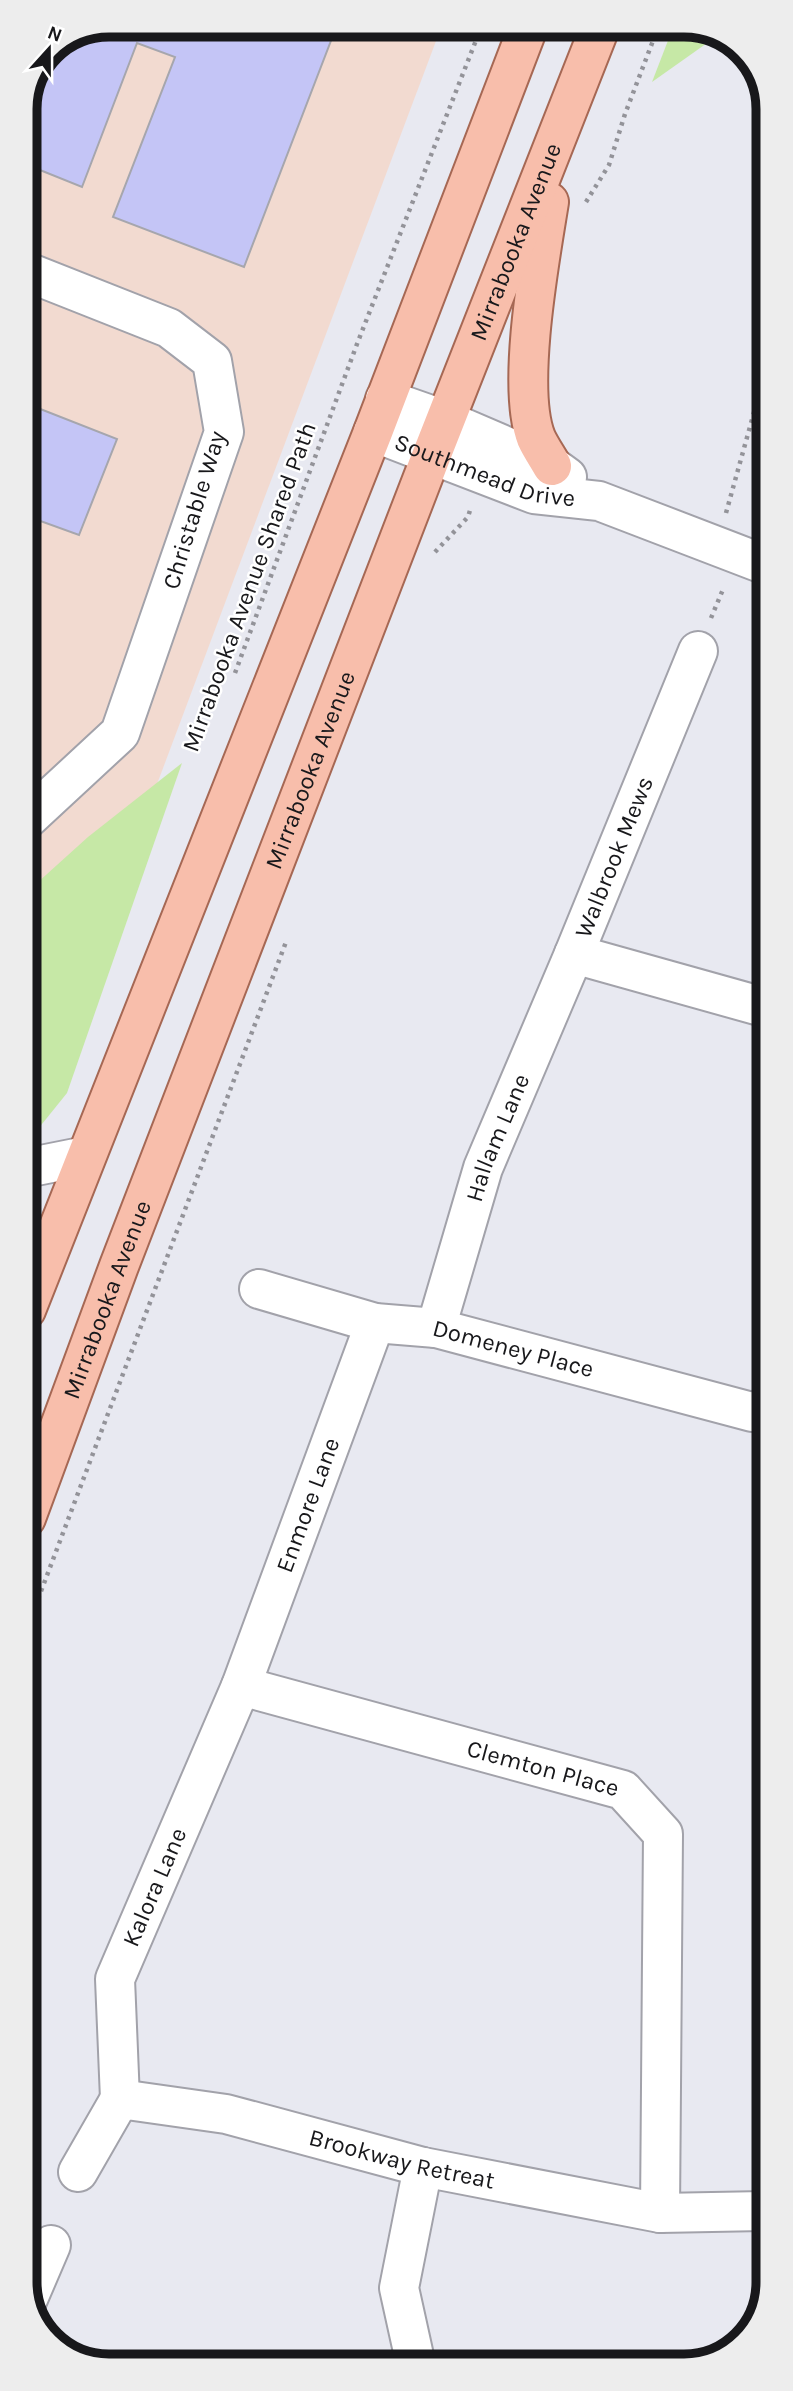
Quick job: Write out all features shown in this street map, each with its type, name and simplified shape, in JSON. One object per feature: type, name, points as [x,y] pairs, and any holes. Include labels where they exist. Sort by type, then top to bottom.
[{"type":"main road","points":[[37,1282],[379,416],[524,37]]},
{"type":"main road","name":"Mirrabooka Avenue","points":[[37,1488],[119,1266],[438,437],[596,37]]},
{"type":"main road","points":[[552,466],[536,437],[531,411],[530,362],[538,269],[562,128]]},
{"type":"street","name":"Christable Way","points":[[37,276],[169,328],[212,361],[224,432],[120,733],[37,810]]},
{"type":"street","name":"Southmead Drive","points":[[379,416],[438,437],[552,466],[599,501]]},
{"type":"street","name":"Southmead Drive","points":[[438,437],[482,474],[534,494],[599,501],[735,547]]},
{"type":"street","name":"Walbrook Mews","points":[[698,651],[574,954],[756,1005]]},
{"type":"street","name":"Hallam Lane","points":[[436,1328],[483,1168],[574,954]]},
{"type":"street","points":[[37,1166],[86,1156]]},
{"type":"street","name":"Domeney Place","points":[[259,1289],[375,1323],[436,1328],[752,1412],[756,1411]]},
{"type":"street","name":"Enmore Lane","points":[[241,1686],[375,1323]]},
{"type":"street","name":"Kalora Lane","points":[[120,2099],[115,1979],[241,1686]]},
{"type":"street","name":"Clemton Place","points":[[241,1686],[623,1790],[663,1834],[660,2213]]},
{"type":"street","points":[[78,2172],[120,2099]]},
{"type":"street","name":"Brookway Retreat","points":[[120,2099],[226,2114],[423,2167],[660,2213],[756,2211]]},
{"type":"street","points":[[414,2354],[399,2287],[423,2167]]},
{"type":"street","points":[[37,2278],[51,2245]]},
{"type":"path","name":"Mirrabooka Avenue Shared Path","points":[[232,681],[362,331],[477,37]]},
{"type":"path","points":[[583,206],[609,165],[654,37]]},
{"type":"path","points":[[698,651],[735,547],[756,426]]},
{"type":"path","points":[[433,554],[468,517],[482,474]]},
{"type":"path","points":[[37,1602],[292,929]]},
{"type":"shaded area","points":[[109,37],[437,37],[37,1104],[37,109],[41,84],[84,84],[84,41]]},
{"type":"green space","points":[[669,37],[710,41],[652,82]]},
{"type":"green space","points":[[182,763],[67,1093],[37,1129],[37,883],[88,837]]},
{"type":"building","points":[[109,37],[332,37],[244,267],[113,217],[175,57],[137,43],[82,187],[37,169],[37,109],[41,84],[84,84],[84,41]]},
{"type":"building","points":[[37,408],[117,439],[79,535],[37,520]]}]
